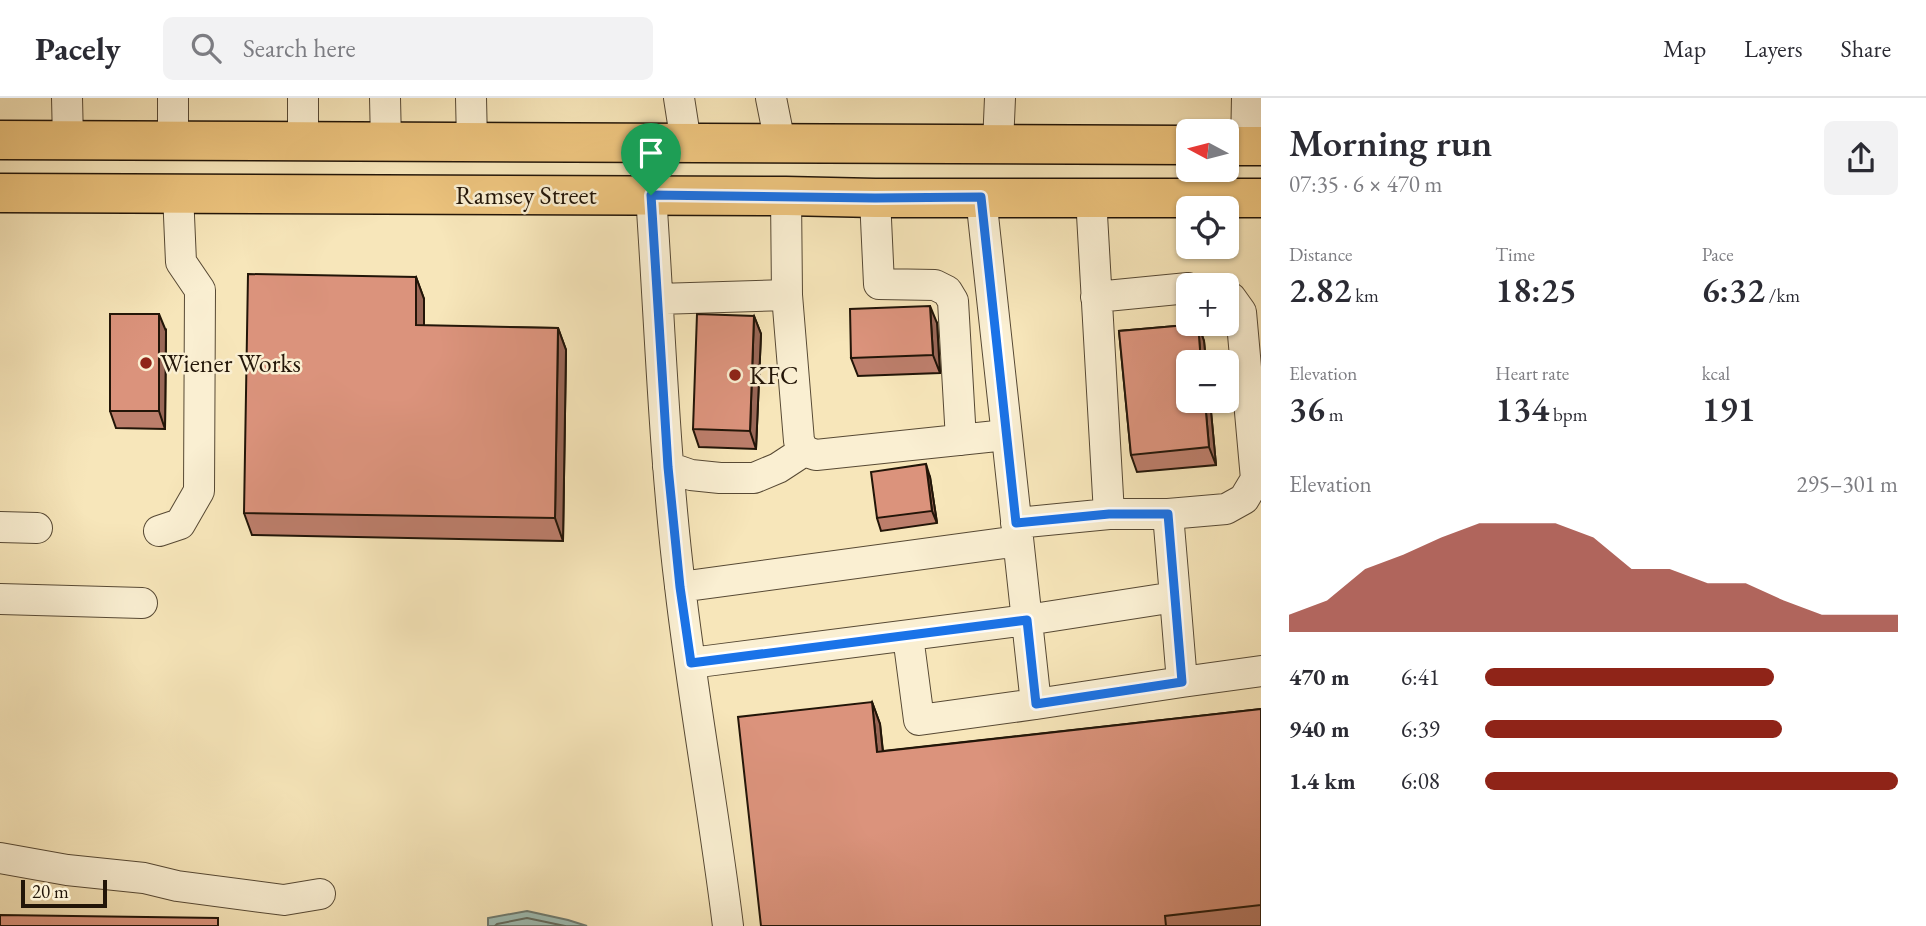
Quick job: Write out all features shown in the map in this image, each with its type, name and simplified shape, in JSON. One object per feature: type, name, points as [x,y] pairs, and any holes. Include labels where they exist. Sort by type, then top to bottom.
[{"type":"main road","name":"Ramsey Street","points":[[0,140],[1176,145]]},
{"type":"main road","name":"Ramsey Street","points":[[6,198],[178,193],[1261,198]]},
{"type":"street","points":[[68,98],[68,140]]},
{"type":"street","points":[[173,98],[173,141]]},
{"type":"street","points":[[303,98],[303,141]]},
{"type":"street","points":[[385,98],[387,142]]},
{"type":"street","points":[[471,98],[472,142]]},
{"type":"street","points":[[679,98],[686,143]]},
{"type":"street","points":[[771,98],[780,143]]},
{"type":"street","points":[[999,144],[1000,98]]},
{"type":"street","points":[[1245,146],[1247,98]]},
{"type":"street","points":[[159,531],[180,524],[199,491],[200,290],[181,261],[178,193]]},
{"type":"street","points":[[651,195],[668,467],[680,587],[728,926]]},
{"type":"street","points":[[786,196],[787,295],[799,441],[804,451],[816,455],[1006,435]]},
{"type":"street","points":[[981,197],[1036,704]]},
{"type":"street","points":[[1091,197],[1109,514]]},
{"type":"street","points":[[875,198],[879,284],[935,285],[947,291],[953,301],[961,440]]},
{"type":"street","points":[[1096,297],[1176,289]]},
{"type":"street","points":[[658,299],[787,295]]},
{"type":"street","points":[[680,587],[1017,532],[1109,514],[1168,514],[1226,509],[1244,499],[1256,479],[1239,309]]},
{"type":"street","points":[[668,467],[691,475],[754,478],[778,468],[804,451]]},
{"type":"street","points":[[1168,514],[1182,682]]},
{"type":"street","points":[[0,527],[37,528]]},
{"type":"street","points":[[691,663],[1027,620],[1175,597]]},
{"type":"street","points":[[0,599],[142,603]]},
{"type":"street","points":[[908,636],[919,720],[1261,671]]},
{"type":"street","points":[[0,858],[284,900],[320,894]]},
{"type":"water","points":[[527,911],[587,926],[488,926],[488,918]]},
{"type":"building","points":[[248,274],[416,277],[416,325],[558,328],[555,518],[244,513]]},
{"type":"building","points":[[930,306],[933,355],[851,358],[850,309]]},
{"type":"building","points":[[110,314],[159,314],[159,411],[110,411]]},
{"type":"building","points":[[697,314],[754,316],[750,431],[693,429]]},
{"type":"building","points":[[1176,326],[1176,336],[1199,336],[1200,350],[1176,350],[1176,413],[1206,413],[1209,447],[1131,455],[1119,331]]},
{"type":"building","points":[[926,464],[932,511],[877,518],[871,472]]},
{"type":"building","points":[[872,702],[877,752],[1261,709],[1261,905],[1165,916],[1166,926],[761,926],[738,717]]},
{"type":"building","points":[[0,915],[218,918],[218,926],[0,926]]},
{"type":"place","name":"Wiener Works","points":[[146,363]]},
{"type":"place","name":"KFC","points":[[735,375]]},
{"type":"route","points":[[651,195],[981,197],[1016,523],[1109,514],[1168,514],[1182,682],[1036,704],[1027,620],[691,663],[668,467],[651,195]]}]
